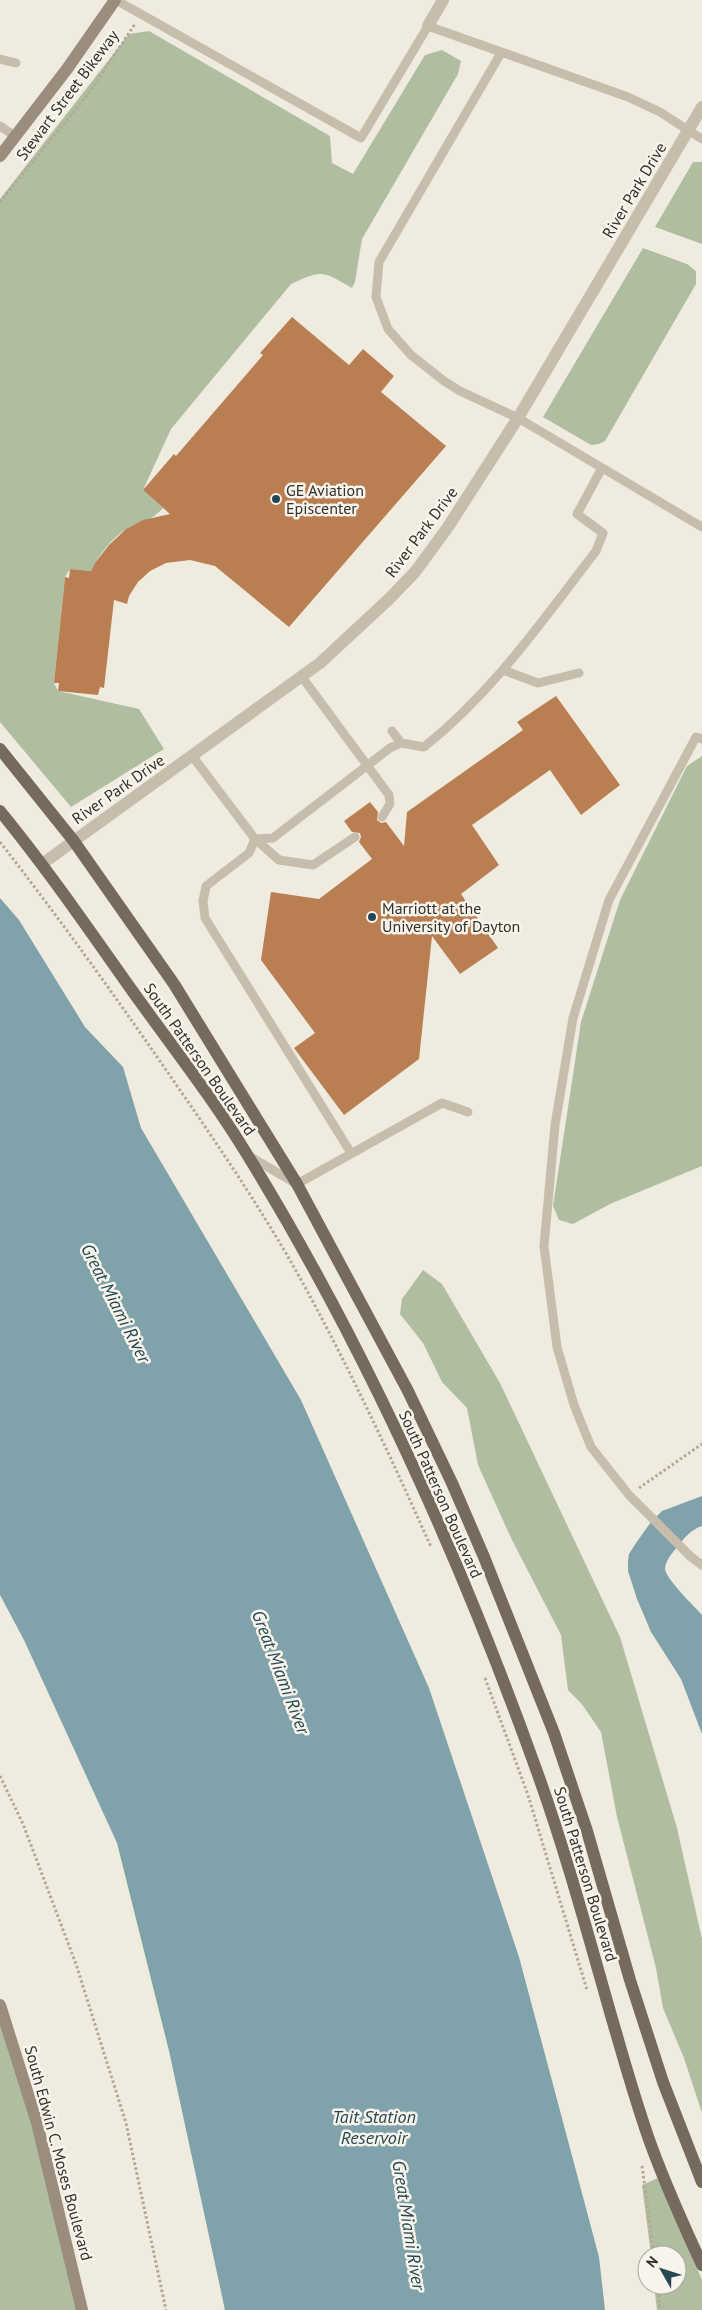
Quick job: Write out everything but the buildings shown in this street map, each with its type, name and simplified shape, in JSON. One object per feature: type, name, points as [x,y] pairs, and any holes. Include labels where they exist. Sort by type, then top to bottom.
[{"type":"main road","points":[[0,156],[116,0]]},
{"type":"main road","name":"South Patterson Boulevard","points":[[0,749],[72,840],[174,984],[297,1184],[408,1391],[452,1483],[484,1557],[557,1742],[587,1831],[630,1980],[663,2082],[702,2182]]},
{"type":"main road","name":"South Patterson Boulevard","points":[[0,811],[42,864],[159,1030],[212,1100],[248,1156],[326,1290],[383,1404],[426,1498],[497,1665],[537,1772],[569,1866],[629,2077],[651,2145],[702,2265]]},
{"type":"main road","name":"South Edwin C. Moses Boulevard","points":[[0,2005],[37,2123],[82,2310]]},
{"type":"street","points":[[428,26],[443,0]]},
{"type":"street","name":"River Park Drive","points":[[42,864],[72,840],[193,757],[302,677],[360,628],[415,572],[454,520],[518,418],[702,107]]},
{"type":"lane","points":[[116,0],[361,138],[428,26],[628,97],[660,112],[702,139]]},
{"type":"lane","points":[[501,53],[379,262],[376,297],[388,329],[411,355],[444,381],[518,418],[702,527]]},
{"type":"lane","points":[[0,59],[16,63]]},
{"type":"lane","points":[[0,126],[15,136]]},
{"type":"lane","points":[[255,839],[273,838],[390,748],[401,743],[424,747],[456,722],[503,670],[596,551],[603,533],[576,514],[602,468]]},
{"type":"lane","points":[[503,670],[538,683],[579,673]]},
{"type":"lane","points":[[302,677],[389,794],[390,804],[382,817]]},
{"type":"lane","points":[[392,731],[401,743]]},
{"type":"lane","points":[[702,739],[696,737],[609,900],[573,1018],[555,1125],[544,1246],[557,1347],[574,1405],[591,1447],[629,1495],[691,1557],[702,1565]]},
{"type":"lane","points":[[193,757],[255,839],[280,860],[313,865],[355,836]]},
{"type":"lane","points":[[255,839],[249,854],[206,886],[203,901],[205,918],[352,1154]]},
{"type":"lane","points":[[248,1156],[297,1184],[442,1103],[468,1112]]},
{"type":"path","name":"Stewart Street Bikeway","points":[[0,202],[89,93],[141,14]]},
{"type":"path","points":[[0,842],[99,974],[200,1117],[250,1194],[312,1299],[389,1453],[432,1548]]},
{"type":"path","points":[[629,1495],[702,1444]]},
{"type":"path","points":[[483,1674],[528,1796],[590,1998]]},
{"type":"path","points":[[0,1776],[23,1824],[79,1973],[126,2123],[166,2310]]},
{"type":"path","points":[[640,2157],[649,2204],[653,2245]]},
{"type":"path","points":[[659,2295],[660,2310]]},
{"type":"green space","points":[[149,31],[330,136],[332,163],[353,174],[425,55],[442,50],[461,61],[458,74],[362,239],[355,282],[352,288],[335,278],[322,274],[316,274],[291,284],[171,429],[143,490],[163,508],[159,513],[131,526],[116,537],[101,553],[91,571],[70,569],[65,577],[54,683],[58,691],[139,709],[164,749],[71,807],[0,722],[0,199],[129,34]]},
{"type":"green space","points":[[693,162],[702,162],[702,244],[655,227]]},
{"type":"green space","points":[[643,248],[687,264],[696,271],[696,284],[605,441],[591,445],[543,417]]},
{"type":"green space","points":[[702,756],[702,1166],[610,1204],[573,1224],[559,1220],[553,1206],[581,1022],[620,900],[687,766]]},
{"type":"green space","points":[[423,1270],[442,1284],[500,1383],[620,1637],[677,1828],[702,1939],[702,2113],[684,2058],[663,2008],[656,1968],[617,1817],[601,1732],[581,1703],[568,1690],[561,1635],[511,1538],[478,1465],[467,1408],[442,1382],[423,1343],[400,1314],[402,1299]]},
{"type":"green space","points":[[0,2005],[82,2310],[0,2310]]},
{"type":"green space","points":[[658,2178],[687,2245],[650,2245],[642,2185]]},
{"type":"green space","points":[[687,2245],[702,2280],[702,2310],[657,2310],[655,2295],[687,2295]]},
{"type":"water","name":"Tait Station Reservoir","points":[[0,898],[19,920],[85,1027],[123,1067],[141,1128],[301,1400],[429,1688],[519,1957],[599,2257],[605,2310],[225,2310],[169,2051],[117,1843],[24,1640],[0,1595]]},
{"type":"water","points":[[702,1496],[702,1526],[692,1531],[683,1540],[666,1563],[665,1569],[675,1586],[702,1615],[702,1734],[681,1679],[651,1632],[637,1599],[628,1571],[628,1561],[629,1554],[636,1543],[651,1522],[662,1511]]},
{"type":"place","name":"GE Aviation Episcenter","points":[[276,499]]},
{"type":"place","name":"Marriott at the University of Dayton","points":[[372,917]]},
{"type":"water label","name":"Great Miami River","points":[[116,1303]]},
{"type":"water label","name":"Great Miami River","points":[[281,1672]]},
{"type":"water label","name":"Great Miami River","points":[[409,2225]]}]
